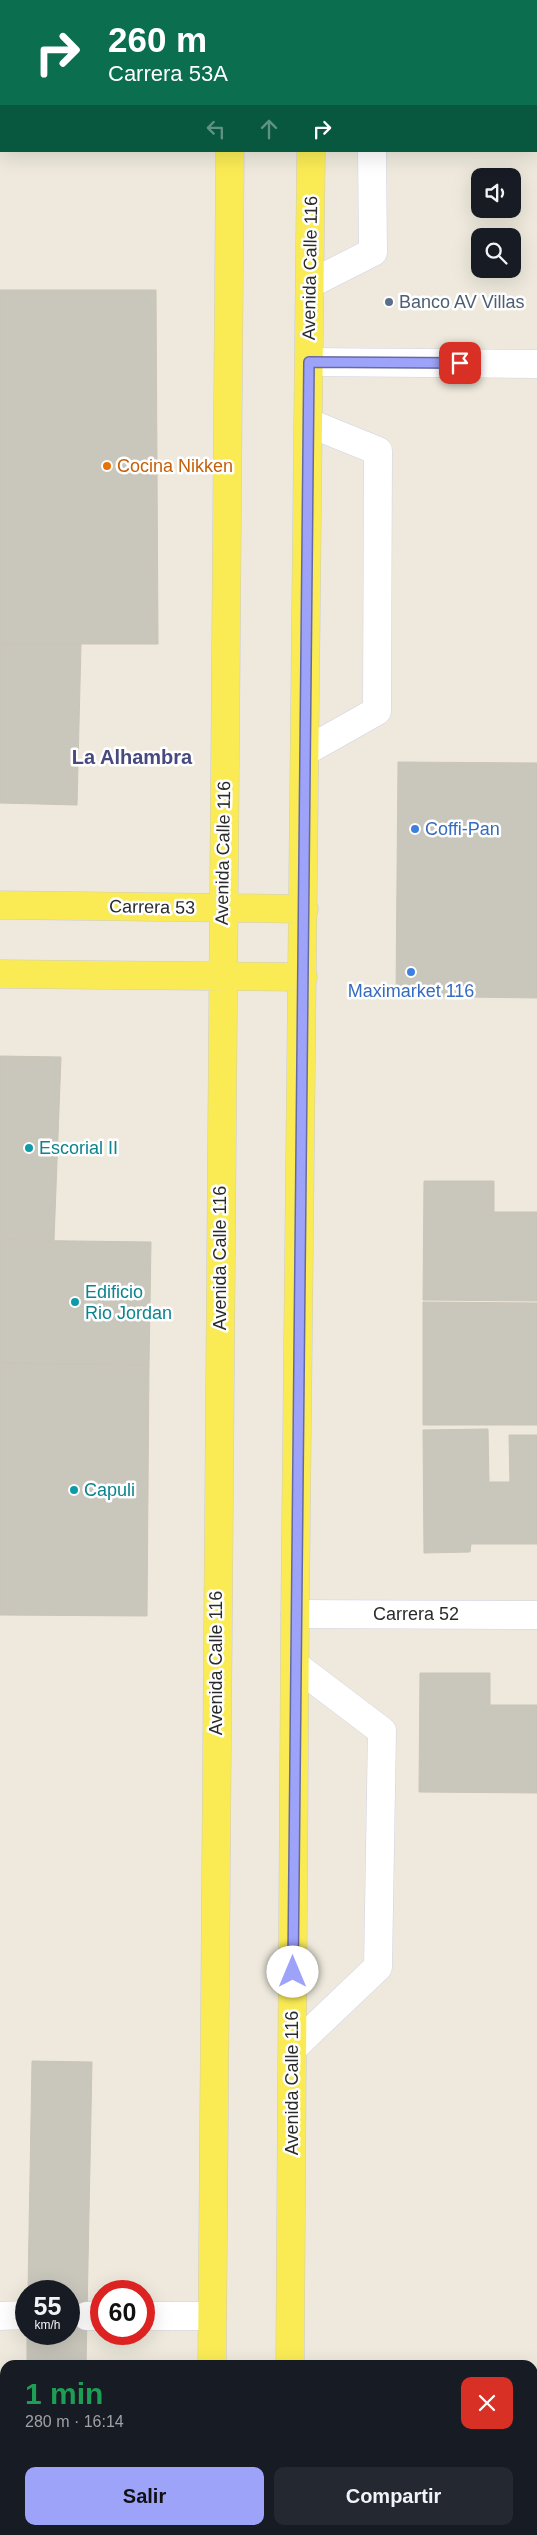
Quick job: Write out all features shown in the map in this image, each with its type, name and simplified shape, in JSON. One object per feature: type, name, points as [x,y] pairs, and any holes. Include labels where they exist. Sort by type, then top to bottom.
[{"type":"main road","name":"Avenida Calle 116","points":[[212,2360],[230,152]]},
{"type":"main road","name":"Avenida Calle 116","points":[[290,2360],[295,1665],[311,152]]},
{"type":"main road","name":"Carrera 53","points":[[0,905],[304,909]]},
{"type":"main road","points":[[0,974],[303,977]]},
{"type":"street","points":[[310,284],[372,252],[372,152]]},
{"type":"street","points":[[309,362],[537,364]]},
{"type":"street","points":[[306,751],[377,711],[378,451],[309,423]]},
{"type":"street","name":"Carrera 52","points":[[296,1614],[537,1615]]},
{"type":"street","points":[[293,2048],[378,1967],[382,1731],[295,1665]]},
{"type":"street","points":[[0,2316],[15,2316]]},
{"type":"street","points":[[155,2316],[212,2316]]},
{"type":"building","points":[[0,290],[156,290],[158,644],[0,644]]},
{"type":"building","points":[[0,644],[81,644],[77,805],[0,803]]},
{"type":"building","points":[[398,762],[537,763],[537,998],[396,996]]},
{"type":"building","name":"Escorial II","points":[[0,1056],[61,1057],[54,1240],[0,1240]]},
{"type":"building","points":[[424,1181],[494,1181],[494,1212],[537,1212],[537,1301],[423,1300]]},
{"type":"building","name":"Edificio Rio Jordan","points":[[0,1240],[151,1242],[149,1365],[0,1363]]},
{"type":"building","points":[[423,1302],[537,1303],[537,1425],[423,1425]]},
{"type":"building","name":"Capuli","points":[[0,1363],[149,1365],[147,1616],[0,1615]]},
{"type":"building","points":[[488,1429],[489,1482],[510,1482],[509,1435],[537,1435],[537,1544],[471,1544],[470,1552],[424,1553],[423,1430]]},
{"type":"building","points":[[420,1673],[490,1673],[490,1705],[537,1705],[537,1793],[419,1792]]},
{"type":"building","points":[[32,2061],[92,2062],[86,2360],[27,2360],[27,2345],[80,2345],[80,2280],[28,2280]]},
{"type":"place","name":"Banco AV Villas","points":[[389,302]]},
{"type":"place","name":"Cocina Nikken","points":[[107,466]]},
{"type":"place","name":"Coffi-Pan","points":[[415,829]]},
{"type":"place","name":"Maximarket 116","points":[[411,972]]},
{"type":"place","name":"Escorial II","points":[[29,1148]]},
{"type":"place","name":"Edificio Rio Jordan","points":[[75,1302]]},
{"type":"place","name":"Capuli","points":[[74,1490]]},
{"type":"district","name":"La Alhambra","points":[[132,757]]},
{"type":"route","points":[[293,1972],[309,362],[460,363]]}]
